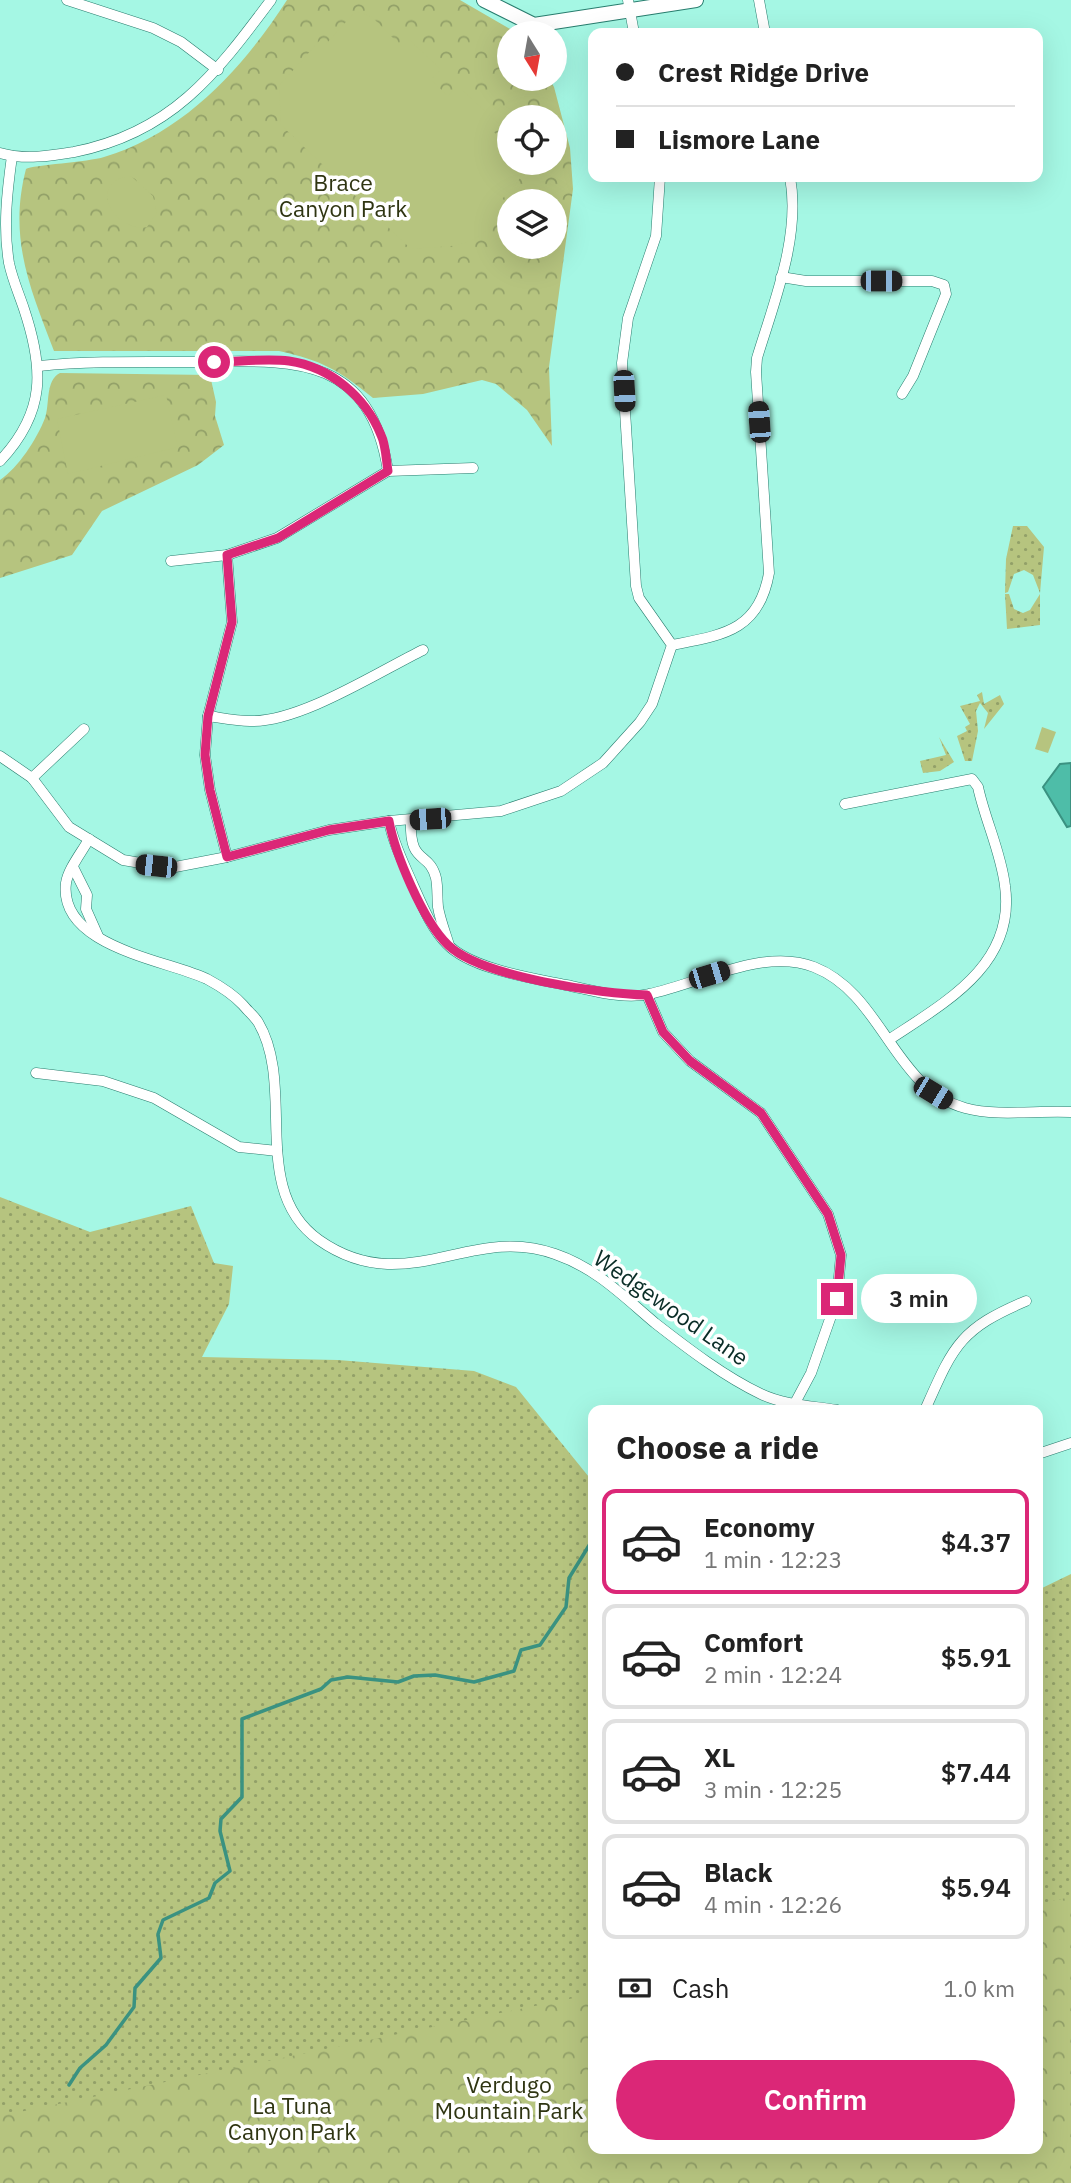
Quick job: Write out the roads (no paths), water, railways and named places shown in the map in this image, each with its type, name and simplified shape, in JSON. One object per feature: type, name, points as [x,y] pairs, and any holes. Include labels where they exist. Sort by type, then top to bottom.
[{"type":"street","points":[[67,0],[153,28],[181,41],[218,70]]},
{"type":"street","points":[[0,153],[12,156],[55,156],[93,148],[156,122],[188,100],[218,70],[271,0]]},
{"type":"street","points":[[484,0],[534,26],[629,6],[696,0]]},
{"type":"street","points":[[759,0],[764,28]]},
{"type":"street","points":[[629,6],[633,28]]},
{"type":"street","points":[[0,461],[16,444],[32,413],[38,392],[39,366],[36,345],[9,264],[5,206],[12,156]]},
{"type":"street","points":[[660,182],[660,212],[656,236],[628,318],[622,363],[636,586],[639,598],[672,645]]},
{"type":"street","points":[[672,645],[729,631],[744,622],[762,604],[766,589],[769,573],[756,372],[757,358],[781,277],[792,217],[790,182]]},
{"type":"street","points":[[781,277],[806,281],[932,281],[944,285],[947,294],[902,394]]},
{"type":"street","points":[[39,366],[85,361],[288,361],[322,370],[349,388],[370,413],[383,437],[388,471]]},
{"type":"street","points":[[171,561],[227,555],[278,538],[388,471],[474,468]]},
{"type":"street","points":[[227,555],[232,622],[208,716],[205,755],[210,790],[227,857]]},
{"type":"street","points":[[0,756],[32,779],[69,827],[108,853],[141,865],[170,868],[227,857],[329,830],[389,821],[501,811],[561,791],[603,763],[652,704],[672,645]]},
{"type":"street","points":[[208,716],[252,722],[282,717],[308,707],[423,650]]},
{"type":"street","points":[[32,779],[84,729]]},
{"type":"street","points":[[845,804],[968,779],[978,786],[1001,865],[1007,909],[1003,931],[986,963],[970,984],[890,1039]]},
{"type":"street","points":[[411,820],[410,840],[413,851],[431,868],[436,877],[438,907],[449,947]]},
{"type":"street","points":[[389,821],[392,836],[428,918],[449,947],[470,960],[544,981],[610,994],[647,995],[732,968],[772,962],[813,966],[851,989],[915,1076],[946,1101],[967,1108],[990,1111],[1071,1112]]},
{"type":"street","name":"Wedgewood Lane","points":[[89,839],[66,881],[67,904],[87,930],[143,959],[206,979],[234,996],[258,1022],[271,1057],[277,1150],[288,1204],[317,1238],[354,1260],[398,1266],[502,1245],[554,1253],[606,1279],[657,1324],[718,1368],[763,1395],[806,1405]]},
{"type":"street","points":[[73,867],[88,895],[86,909],[98,936]]},
{"type":"street","points":[[647,995],[663,1032],[690,1061],[761,1113],[828,1214],[841,1255],[837,1299],[811,1373],[794,1403]]},
{"type":"street","points":[[36,1073],[103,1081],[154,1098],[239,1147],[277,1150]]},
{"type":"street","points":[[927,1405],[949,1356],[967,1332],[991,1315],[1026,1301]]},
{"type":"street","points":[[1043,1452],[1071,1443]]},
{"type":"waterway","points":[[69,2085],[80,2068],[106,2045],[134,2007],[135,1988],[161,1958],[158,1934],[163,1920],[209,1898],[215,1883],[230,1871],[220,1831],[221,1819],[242,1797],[242,1719],[321,1689],[331,1680],[348,1677],[398,1682],[414,1676],[435,1675],[474,1682],[514,1671],[521,1650],[540,1645],[566,1607],[569,1578],[588,1547]]},
{"type":"park label","name":"Brace Canyon Park","points":[[343,196]]},
{"type":"park label","name":"Verdugo Mountain Park","points":[[509,2098]]},
{"type":"park label","name":"La Tuna Canyon Park","points":[[292,2119]]}]
